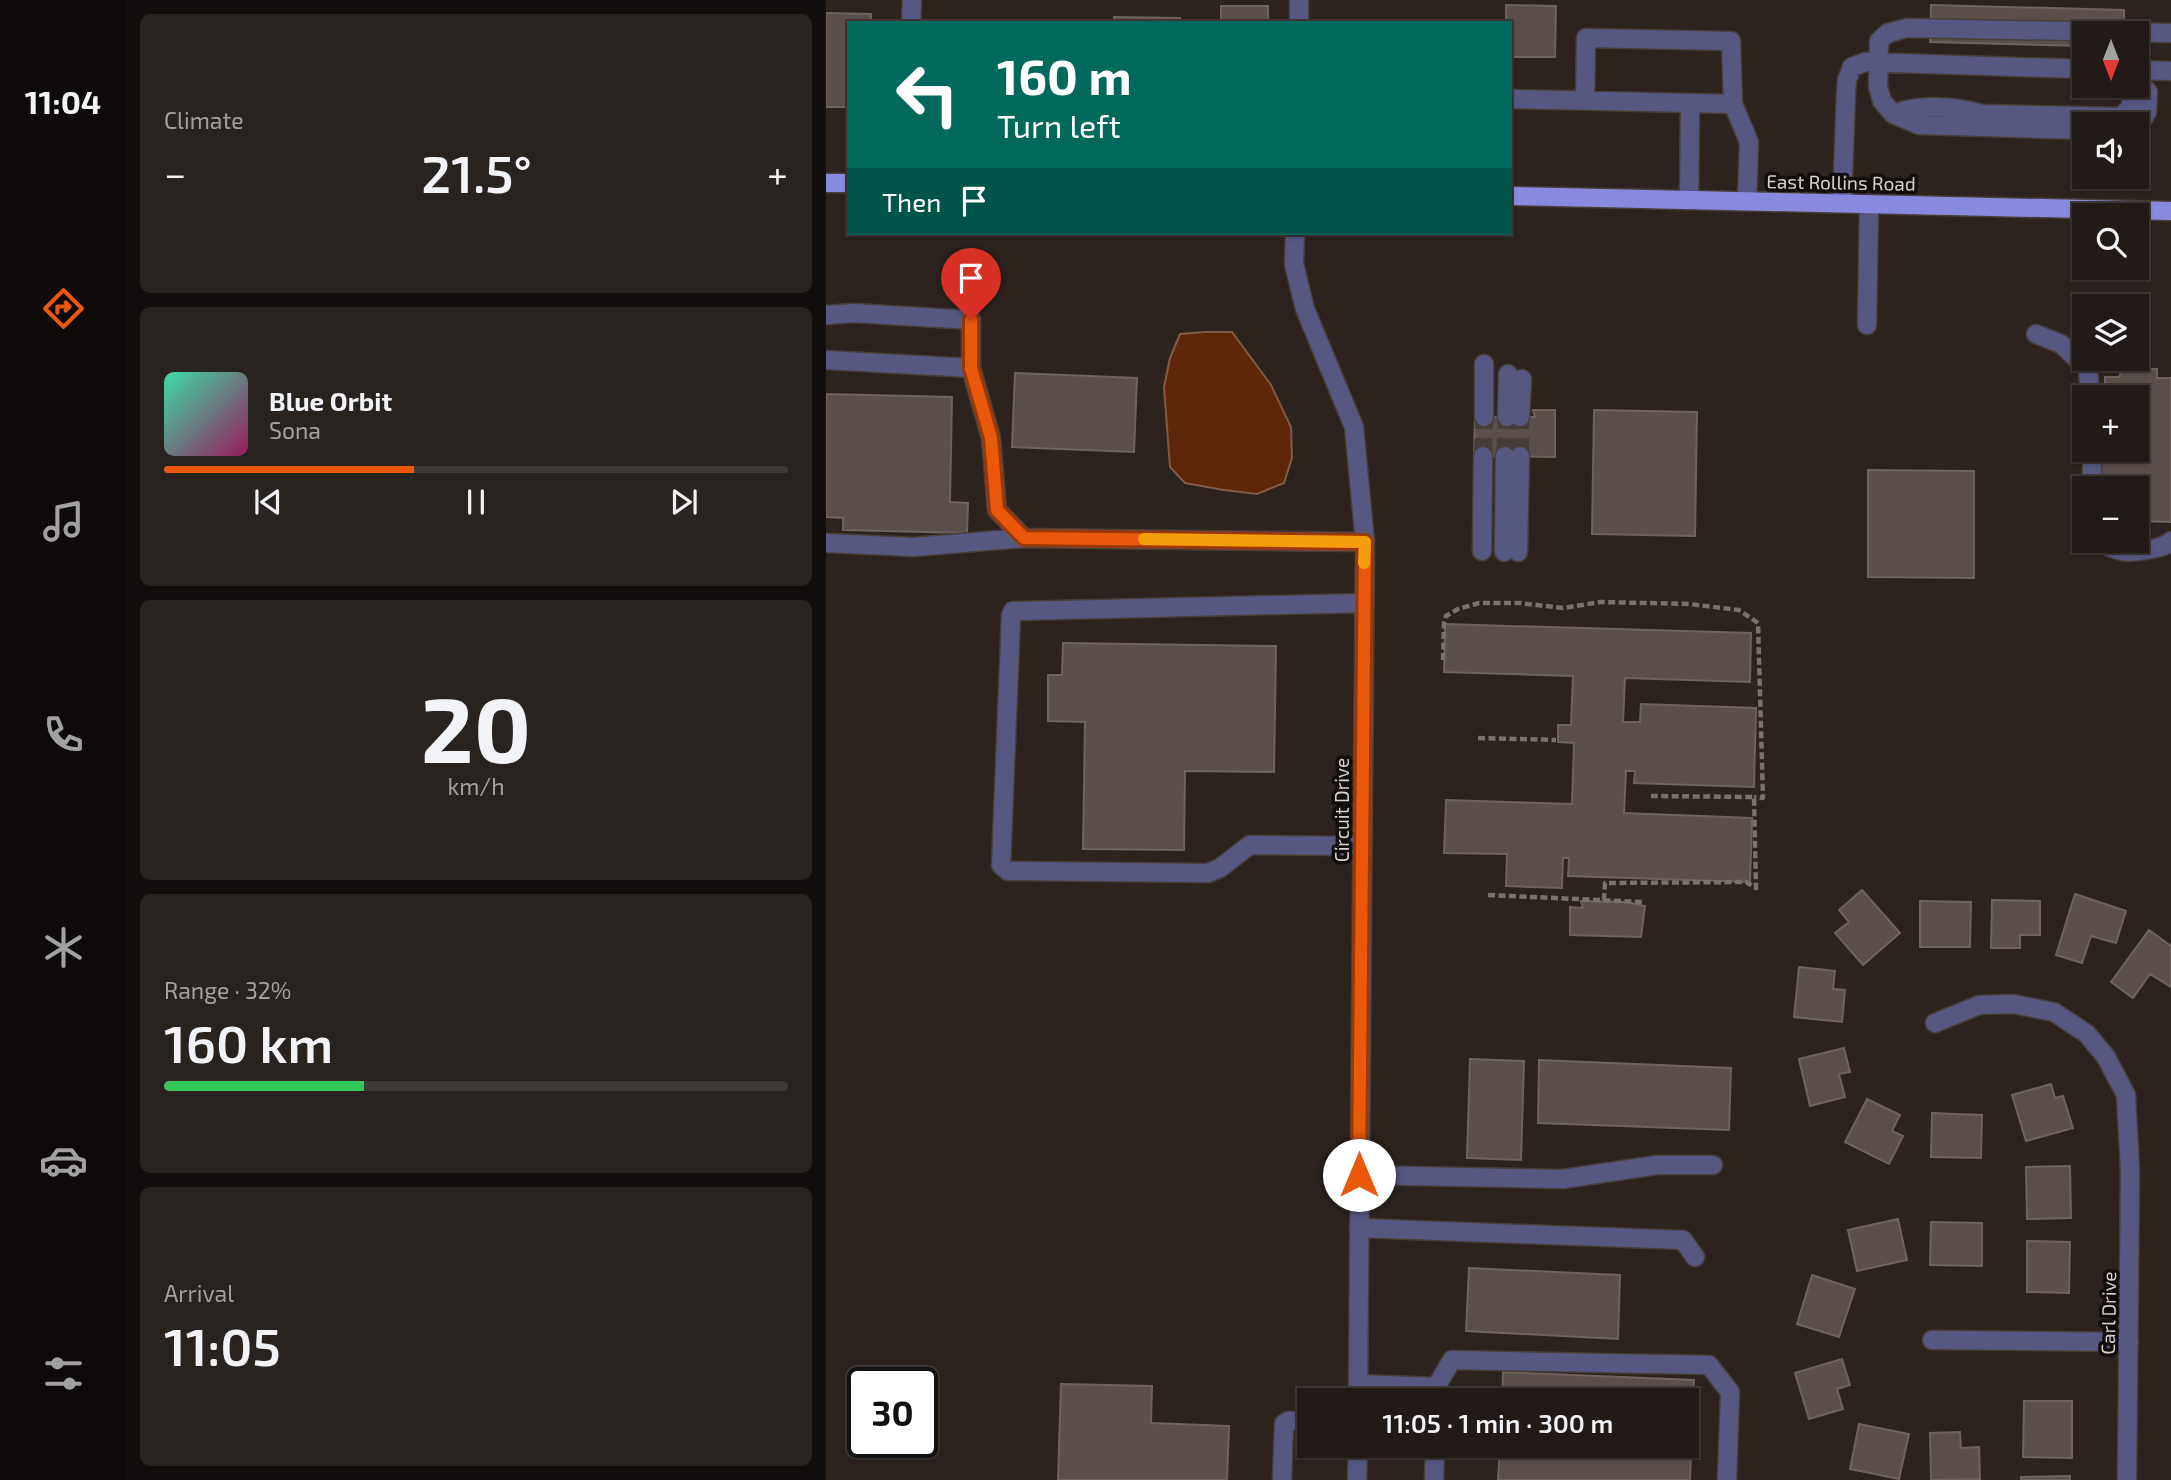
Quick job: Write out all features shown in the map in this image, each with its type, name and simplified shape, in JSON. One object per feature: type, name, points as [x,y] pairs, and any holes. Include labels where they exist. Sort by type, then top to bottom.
[{"type":"main road","points":[[826,183],[847,183]]},
{"type":"main road","name":"East Rollins Road","points":[[1512,196],[2171,211]]},
{"type":"street","points":[[911,21],[912,0]]},
{"type":"street","points":[[1299,21],[1300,0]]},
{"type":"street","points":[[2072,130],[1919,125],[1893,114],[1882,102],[1878,86],[1879,41],[1888,33],[1906,28],[2171,33]]},
{"type":"street","points":[[1585,101],[1586,38],[1731,41],[1733,104],[1749,142],[1747,201]]},
{"type":"street","points":[[1842,204],[1847,80],[1852,66],[1879,62],[2072,69]]},
{"type":"street","points":[[2149,74],[2171,71]]},
{"type":"street","points":[[1893,114],[1911,107],[1961,108],[1983,114],[2122,117],[2131,106],[2131,98]]},
{"type":"street","points":[[1512,99],[1733,104]]},
{"type":"street","points":[[1689,200],[1690,103]]},
{"type":"street","points":[[1867,324],[1869,204]]},
{"type":"street","name":"Circuit Drive","points":[[1295,235],[1294,264],[1305,309],[1354,426],[1365,542],[1358,1388]]},
{"type":"street","points":[[826,315],[855,313],[971,320],[971,368],[991,438],[997,510],[1024,538]]},
{"type":"street","points":[[2036,334],[2061,344],[2088,369],[2089,385]]},
{"type":"street","points":[[826,360],[971,368]]},
{"type":"street","points":[[1484,363],[1484,417]]},
{"type":"street","points":[[1513,417],[1515,377]]},
{"type":"street","points":[[1482,551],[1483,456]]},
{"type":"street","points":[[1511,552],[1513,456]]},
{"type":"street","points":[[826,543],[913,547],[1024,538],[1365,542]]},
{"type":"street","points":[[2149,550],[2167,546],[2171,541]]},
{"type":"street","points":[[1361,846],[1250,845],[1220,868],[1208,873],[1008,871],[1001,865],[1013,611],[1364,603]]},
{"type":"street","name":"Carl Drive","points":[[1935,1023],[1979,1005],[2013,1004],[2054,1012],[2087,1034],[2106,1057],[2126,1095],[2129,1147],[2127,1480]]},
{"type":"street","points":[[1359,1175],[1563,1179],[1657,1166],[1713,1166]]},
{"type":"street","points":[[1359,1228],[1683,1240],[1695,1257]]},
{"type":"street","points":[[1932,1340],[2129,1342]]},
{"type":"street","points":[[1438,1388],[1452,1360],[1709,1364],[1730,1392],[1727,1480]]},
{"type":"street","points":[[1282,1480],[1284,1424],[1297,1421]]},
{"type":"street","points":[[1357,1458],[1357,1480]]},
{"type":"street","points":[[1434,1480],[1435,1458]]},
{"type":"path","points":[[1443,660],[1446,617],[1458,609],[1479,603],[1519,603],[1563,608],[1601,602],[1676,604],[1740,610],[1758,623],[1763,798],[1651,796]]},
{"type":"path","points":[[1478,737],[1556,740]]},
{"type":"path","points":[[1604,900],[1605,883],[1746,882],[1756,888],[1754,797]]},
{"type":"path","points":[[1488,895],[1643,902]]},
{"type":"shaded area","points":[[1232,332],[1271,385],[1291,427],[1292,458],[1284,483],[1257,494],[1224,490],[1185,483],[1170,467],[1164,387],[1170,358],[1180,334]]},
{"type":"building","points":[[1506,5],[1556,6],[1555,57],[1512,57],[1512,21],[1506,21]]},
{"type":"building","points":[[1931,5],[2124,10],[2124,21],[2072,21],[2072,46],[1930,42]]},
{"type":"building","points":[[1221,6],[1268,6],[1268,21],[1221,21]]},
{"type":"building","points":[[826,13],[871,14],[871,21],[847,21],[847,107],[826,107]]},
{"type":"building","points":[[1114,17],[1180,18],[1180,21],[1114,21]]},
{"type":"building","points":[[2149,369],[2157,369],[2157,378],[2171,378],[2171,522],[2149,521],[2149,476],[2100,476],[2100,462],[2149,462],[2149,385],[2105,385],[2105,377],[2119,377],[2121,371],[2149,371]]},
{"type":"building","points":[[1015,373],[1137,378],[1134,452],[1012,447]]},
{"type":"building","points":[[826,394],[952,397],[950,502],[968,503],[967,533],[843,530],[843,518],[826,517]]},
{"type":"building","points":[[1533,410],[1555,410],[1555,457],[1474,456],[1475,417],[1535,417]]},
{"type":"building","points":[[1594,410],[1697,412],[1695,536],[1592,534]]},
{"type":"building","points":[[1868,470],[1974,471],[1974,578],[1868,577]]},
{"type":"building","points":[[1445,624],[1751,633],[1750,682],[1625,678],[1623,722],[1640,722],[1641,704],[1756,708],[1754,787],[1634,783],[1635,771],[1626,771],[1624,813],[1752,818],[1750,882],[1568,876],[1569,858],[1563,858],[1562,888],[1506,886],[1507,854],[1444,853],[1446,800],[1572,804],[1574,743],[1558,742],[1558,725],[1571,725],[1573,676],[1444,672]]},
{"type":"building","points":[[1063,643],[1276,646],[1274,772],[1185,771],[1184,850],[1083,849],[1085,722],[1048,721],[1048,675],[1062,675]]},
{"type":"building","points":[[1862,890],[1900,933],[1863,965],[1835,933],[1849,922],[1839,910]]},
{"type":"building","points":[[2075,894],[2126,911],[2116,943],[2091,936],[2082,963],[2056,955]]},
{"type":"building","points":[[1992,900],[2040,901],[2040,935],[2020,935],[2020,948],[1991,948]]},
{"type":"building","points":[[1581,901],[1627,902],[1645,906],[1641,937],[1570,935],[1570,907],[1583,908]]},
{"type":"building","points":[[1920,901],[1971,902],[1970,947],[1920,947]]},
{"type":"building","points":[[2149,930],[2171,946],[2171,987],[2150,974],[2133,998],[2111,982]]},
{"type":"building","points":[[1799,967],[1835,971],[1833,989],[1845,990],[1842,1022],[1794,1017]]},
{"type":"building","points":[[1844,1048],[1850,1072],[1839,1074],[1845,1097],[1810,1106],[1799,1059]]},
{"type":"building","points":[[1470,1059],[1524,1061],[1521,1160],[1467,1158]]},
{"type":"building","points":[[1539,1060],[1731,1068],[1729,1130],[1538,1123]]},
{"type":"building","points":[[2051,1084],[2055,1098],[2063,1096],[2073,1128],[2026,1141],[2012,1095]]},
{"type":"building","points":[[1867,1099],[1900,1115],[1892,1131],[1903,1136],[1889,1164],[1845,1142]]},
{"type":"building","points":[[1932,1113],[1982,1115],[1981,1158],[1931,1157]]},
{"type":"building","points":[[2070,1166],[2071,1218],[2027,1219],[2026,1167]]},
{"type":"building","points":[[1898,1219],[1907,1260],[1857,1271],[1848,1230]]},
{"type":"building","points":[[1931,1222],[1982,1223],[1982,1266],[1930,1265]]},
{"type":"building","points":[[2027,1241],[2070,1242],[2069,1293],[2027,1292]]},
{"type":"building","points":[[1469,1268],[1620,1275],[1618,1339],[1466,1331]]},
{"type":"building","points":[[1812,1275],[1855,1289],[1839,1337],[1797,1324]]},
{"type":"building","points":[[1842,1359],[1850,1385],[1837,1389],[1843,1409],[1809,1419],[1795,1373]]},
{"type":"building","points":[[1503,1372],[1694,1380],[1694,1388],[1502,1388]]},
{"type":"building","points":[[1061,1384],[1152,1386],[1151,1423],[1229,1426],[1227,1480],[1058,1480]]},
{"type":"building","points":[[2024,1401],[2072,1401],[2072,1458],[2023,1457]]},
{"type":"building","points":[[1859,1424],[1909,1434],[1899,1479],[1850,1469]]},
{"type":"building","points":[[1960,1432],[1961,1448],[1979,1447],[1980,1479],[1931,1480],[1930,1433]]},
{"type":"building","points":[[1499,1458],[1691,1458],[1690,1480],[1498,1480]]},
{"type":"building","points":[[2070,1476],[2070,1480],[2021,1480],[2021,1477]]},
{"type":"tunnel","points":[[1483,456],[1484,417]]},
{"type":"tunnel","points":[[1505,456],[1507,417]]},
{"type":"tunnel","points":[[1520,417],[1520,456]]},
{"type":"slow traffic","points":[[1144,539],[1365,542],[1364,563]]},
{"type":"route","points":[[971,320],[971,368],[991,438],[997,510],[1024,538],[1365,542],[1359,1175]]}]
